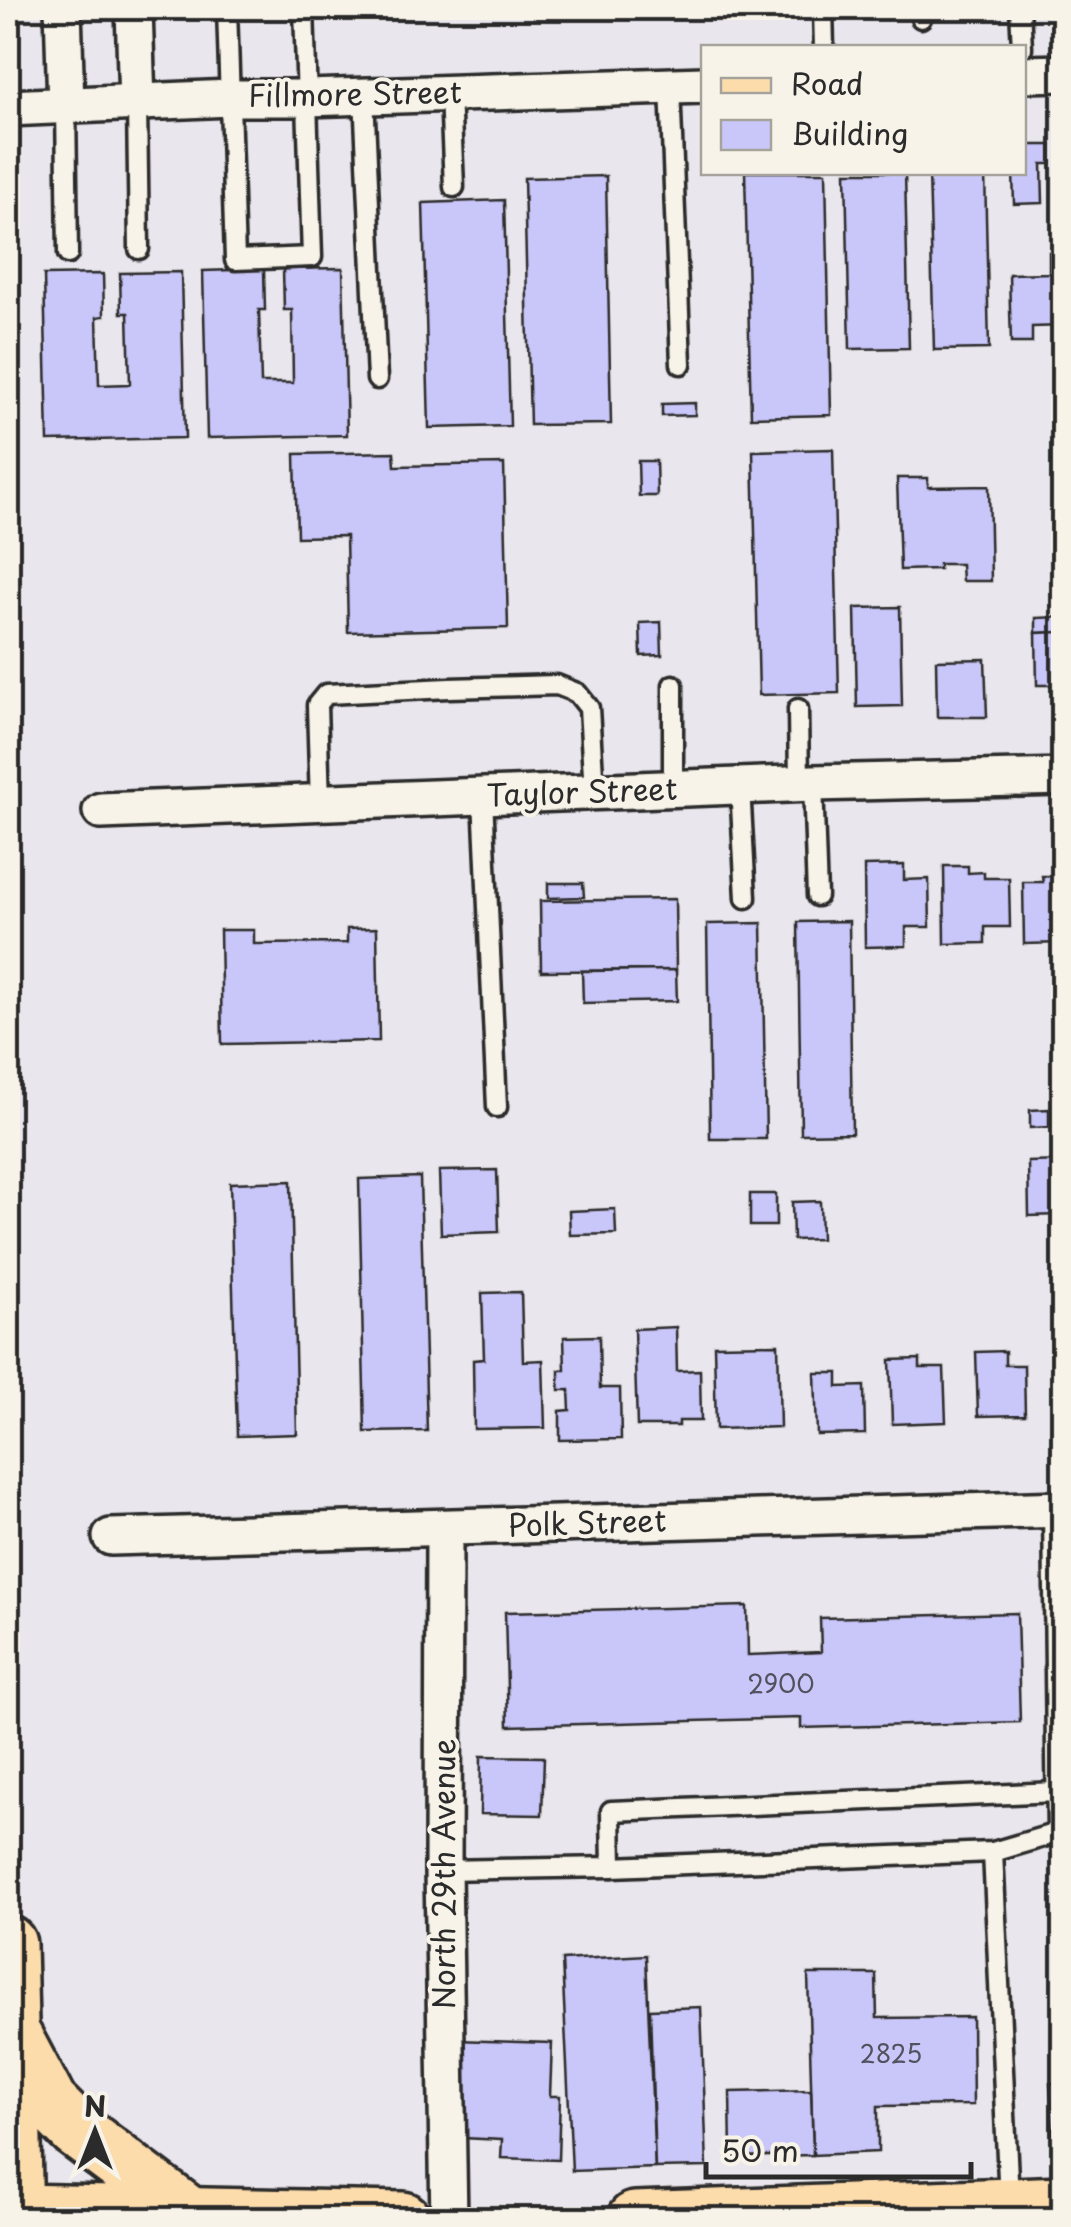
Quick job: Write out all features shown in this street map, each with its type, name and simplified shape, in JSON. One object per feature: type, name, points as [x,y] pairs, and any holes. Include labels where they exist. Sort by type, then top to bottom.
[{"type":"main road","points":[[8,1944],[15,2216],[403,2220]]},
{"type":"main road","points":[[10,2030],[49,2102],[76,2130],[189,2215]]},
{"type":"main road","points":[[635,2220],[1064,2204]]},
{"type":"street","points":[[64,8],[66,106]]},
{"type":"street","points":[[134,8],[137,104]]},
{"type":"street","points":[[1026,74],[1064,73]]},
{"type":"street","name":"Fillmore Street","points":[[8,108],[687,85]]},
{"type":"street","name":"Taylor Street","points":[[100,811],[1064,777]]},
{"type":"street","name":"Polk Street","points":[[110,1537],[1058,1510]]},
{"type":"street","name":"North 29th Avenue","points":[[444,1528],[449,2220]]},
{"type":"lane","points":[[227,8],[235,260],[312,256],[304,8]]},
{"type":"lane","points":[[823,8],[824,45]]},
{"type":"lane","points":[[1020,8],[1022,45]]},
{"type":"lane","points":[[681,364],[687,85]]},
{"type":"lane","points":[[450,94],[454,187]]},
{"type":"lane","points":[[364,96],[377,378]]},
{"type":"lane","points":[[137,104],[139,249]]},
{"type":"lane","points":[[66,106],[68,254]]},
{"type":"lane","points":[[320,803],[317,704],[326,694],[449,688],[557,685],[577,694],[589,708],[594,792]]},
{"type":"lane","points":[[673,685],[673,789]]},
{"type":"lane","points":[[798,709],[818,896]]},
{"type":"lane","points":[[740,786],[746,898]]},
{"type":"lane","points":[[483,797],[497,1108]]},
{"type":"lane","points":[[444,1870],[993,1852],[1060,1833],[1056,1792],[1058,1510]]},
{"type":"lane","points":[[612,1867],[611,1810],[1056,1792]]},
{"type":"lane","points":[[993,1852],[1009,2206]]},
{"type":"building","points":[[1026,145],[1051,145],[1051,164],[1042,164],[1043,203],[1014,204],[1013,175],[1026,175]]},
{"type":"building","points":[[745,175],[826,175],[831,415],[751,417]]},
{"type":"building","points":[[846,175],[905,175],[909,348],[850,349]]},
{"type":"building","points":[[929,175],[985,175],[989,349],[934,350]]},
{"type":"building","points":[[606,176],[611,424],[530,425],[524,178]]},
{"type":"building","points":[[504,200],[510,426],[429,428],[423,203]]},
{"type":"building","points":[[1049,252],[1064,252],[1064,326],[1032,327],[1032,343],[1011,343],[1009,274],[1049,273]]},
{"type":"building","points":[[343,268],[347,435],[207,438],[203,271],[264,269],[265,310],[259,310],[261,383],[293,383],[292,310],[284,310],[283,269]]},
{"type":"building","points":[[181,272],[185,438],[48,441],[44,275],[103,274],[104,316],[97,317],[99,385],[130,384],[128,313],[121,313],[120,273]]},
{"type":"building","points":[[695,403],[695,415],[662,416],[662,404]]},
{"type":"building","points":[[833,449],[839,693],[759,695],[753,451]]},
{"type":"building","points":[[394,452],[395,466],[504,464],[508,628],[348,632],[346,536],[297,537],[295,454]]},
{"type":"building","points":[[638,461],[656,461],[657,496],[639,496]]},
{"type":"building","points":[[897,478],[928,478],[928,487],[989,486],[991,581],[962,581],[961,564],[900,570]]},
{"type":"building","points":[[900,607],[902,706],[857,707],[855,608]]},
{"type":"building","points":[[1060,617],[1060,632],[1036,633],[1036,618]]},
{"type":"building","points":[[661,622],[662,655],[641,656],[640,623]]},
{"type":"building","points":[[1064,632],[1064,685],[1037,685],[1036,633]]},
{"type":"building","points":[[985,659],[987,717],[937,717],[936,660]]},
{"type":"building","points":[[904,865],[904,880],[929,879],[930,927],[906,927],[906,946],[865,947],[864,866]]},
{"type":"building","points":[[944,866],[968,866],[968,873],[984,872],[984,878],[1009,878],[1010,927],[985,927],[985,943],[945,944]]},
{"type":"building","points":[[1042,876],[1064,876],[1064,943],[1024,944],[1023,882],[1043,882]]},
{"type":"building","points":[[548,883],[583,883],[584,897],[548,898]]},
{"type":"building","points":[[675,899],[676,970],[541,971],[540,901]]},
{"type":"building","points":[[849,921],[852,1133],[801,1134],[798,922]]},
{"type":"building","points":[[762,923],[766,1139],[710,1139],[707,924]]},
{"type":"building","points":[[377,928],[379,1041],[222,1044],[220,930],[254,930],[254,944],[347,943],[347,929]]},
{"type":"building","points":[[676,970],[677,1001],[583,1003],[582,971]]},
{"type":"building","points":[[1049,1109],[1049,1127],[1030,1128],[1030,1110]]},
{"type":"building","points":[[1064,1161],[1064,1206],[1059,1207],[1059,1215],[1029,1216],[1028,1162]]},
{"type":"building","points":[[497,1170],[499,1232],[441,1234],[439,1171]]},
{"type":"building","points":[[420,1177],[427,1431],[365,1432],[359,1179]]},
{"type":"building","points":[[291,1181],[297,1434],[237,1436],[230,1183]]},
{"type":"building","points":[[750,1194],[776,1194],[776,1226],[750,1226]]},
{"type":"building","points":[[820,1201],[821,1239],[793,1240],[792,1202]]},
{"type":"building","points":[[615,1209],[616,1234],[570,1235],[569,1211]]},
{"type":"building","points":[[521,1292],[523,1361],[543,1360],[545,1428],[474,1429],[473,1360],[484,1359],[482,1293]]},
{"type":"building","points":[[1064,1315],[1064,1441],[1056,1441],[1053,1316]]},
{"type":"building","points":[[676,1327],[677,1371],[700,1370],[701,1421],[679,1421],[679,1426],[637,1426],[634,1329]]},
{"type":"building","points":[[599,1336],[600,1388],[620,1388],[621,1439],[560,1440],[560,1411],[570,1410],[569,1390],[559,1390],[559,1370],[565,1370],[564,1337]]},
{"type":"building","points":[[778,1344],[780,1427],[716,1429],[714,1345]]},
{"type":"building","points":[[1005,1351],[1005,1365],[1024,1365],[1025,1415],[978,1416],[976,1352]]},
{"type":"building","points":[[920,1359],[920,1368],[944,1368],[946,1422],[892,1424],[890,1360]]},
{"type":"building","points":[[815,1373],[838,1373],[838,1387],[864,1386],[865,1434],[817,1435]]},
{"type":"building","points":[[747,1606],[748,1655],[821,1652],[820,1618],[1017,1613],[1020,1722],[801,1728],[801,1718],[508,1726],[505,1612]]},
{"type":"building","points":[[481,1756],[544,1757],[542,1815],[480,1814]]},
{"type":"building","points":[[646,1955],[655,2168],[572,2171],[562,1960]]},
{"type":"building","points":[[808,1974],[876,1974],[877,2018],[972,2017],[973,2105],[878,2106],[878,2152],[813,2155]]},
{"type":"building","points":[[701,2007],[707,2167],[655,2168],[650,2009]]},
{"type":"building","points":[[454,2040],[552,2043],[550,2096],[560,2096],[558,2160],[501,2158],[502,2140],[463,2138],[465,2086],[452,2085]]},
{"type":"building","points":[[1050,2083],[1064,2084],[1064,2150],[1054,2151]]},
{"type":"building","points":[[811,2090],[813,2155],[731,2157],[730,2092]]}]
